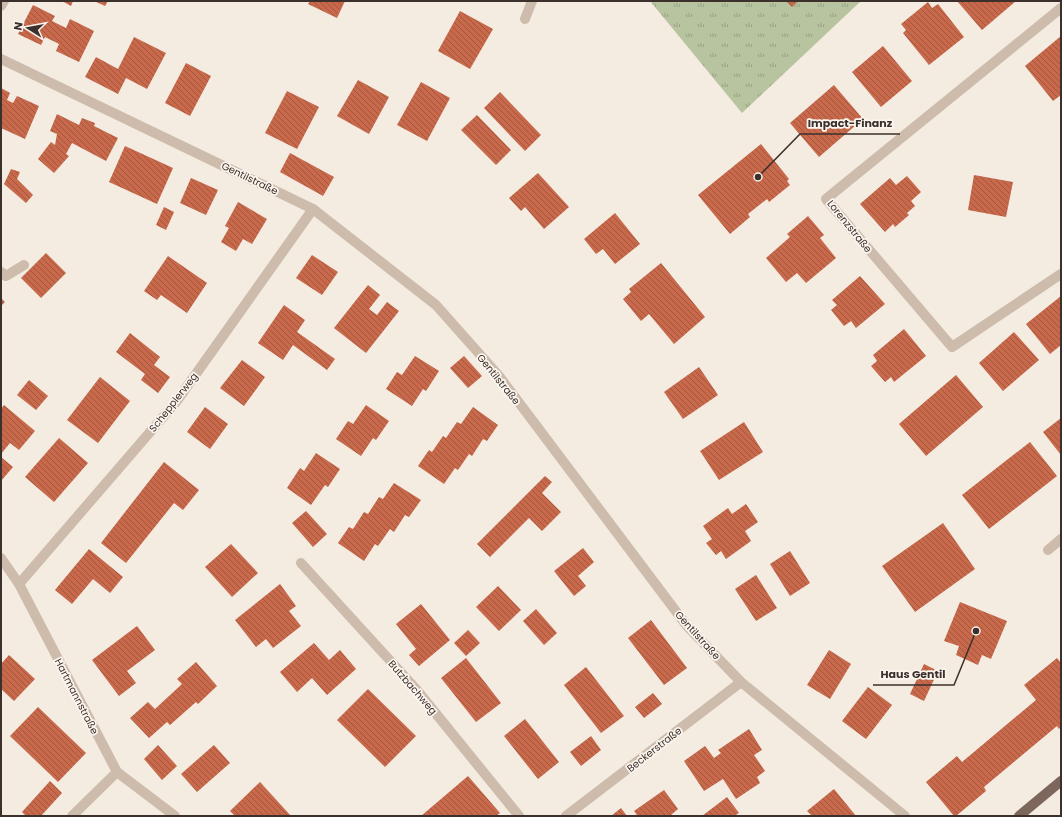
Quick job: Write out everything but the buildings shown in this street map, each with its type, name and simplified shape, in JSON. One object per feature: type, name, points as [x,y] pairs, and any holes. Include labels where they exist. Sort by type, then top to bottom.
[{"type":"main road","points":[[1019,816],[1061,782]]},
{"type":"street","points":[[1,6],[4,1]]},
{"type":"street","points":[[525,19],[532,1]]},
{"type":"street","name":"Lorenzstraße","points":[[1061,8],[826,199],[952,347],[1061,274]]},
{"type":"street","name":"Gentilstraße","points":[[1,59],[313,209],[436,305],[499,376],[687,626],[741,682],[905,816]]},
{"type":"street","name":"Schepplerweg","points":[[19,584],[176,402],[313,209]]},
{"type":"street","points":[[1,272],[6,276],[24,265]]},
{"type":"street","points":[[1048,550],[1061,538]]},
{"type":"street","name":"Hartmannstraße","points":[[1,558],[19,584],[116,772],[175,816]]},
{"type":"street","name":"Butzbachweg","points":[[301,563],[416,689],[518,816]]},
{"type":"street","name":"Beckerstraße","points":[[566,816],[741,682]]},
{"type":"street","points":[[72,816],[116,772]]},
{"type":"green space","points":[[650,1],[861,1],[742,113]]},
{"type":"place","name":"Impact-Finanz","points":[[758,177]]},
{"type":"place","name":"Haus Gentil","points":[[976,631]]}]
